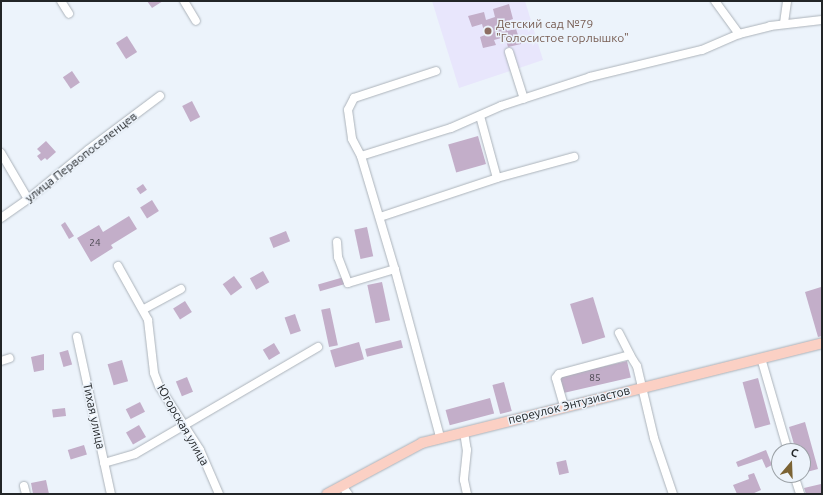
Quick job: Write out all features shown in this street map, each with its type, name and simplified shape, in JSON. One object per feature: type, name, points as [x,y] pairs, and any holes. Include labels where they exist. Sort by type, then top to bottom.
[{"type":"main road","name":"переулок Энтузиастов","points":[[327,494],[345,490],[405,450],[440,437],[642,386],[822,343]]},
{"type":"street","points":[[61,1],[69,14]]},
{"type":"street","points":[[184,1],[196,21]]},
{"type":"street","points":[[715,1],[739,34]]},
{"type":"street","points":[[784,24],[787,1]]},
{"type":"street","points":[[361,156],[451,128],[524,99],[590,77],[702,50],[739,34],[784,24],[822,20]]},
{"type":"street","points":[[509,52],[524,99]]},
{"type":"street","points":[[436,71],[354,98],[348,110],[352,140],[361,156],[380,217],[440,437]]},
{"type":"street","name":"улица Первопоселенцев","points":[[1,218],[28,199],[88,150],[160,96]]},
{"type":"street","points":[[480,116],[497,178]]},
{"type":"street","points":[[1,153],[28,199]]},
{"type":"street","points":[[380,217],[497,178],[574,157]]},
{"type":"street","points":[[337,242],[338,257],[348,283],[395,269]]},
{"type":"street","name":"Югорская улица","points":[[118,266],[144,310],[151,339],[154,373],[159,386],[200,450],[219,494]]},
{"type":"street","points":[[144,310],[181,289]]},
{"type":"street","points":[[619,333],[636,366],[654,438],[673,494]]},
{"type":"street","name":"Тихая улица","points":[[78,337],[111,494]]},
{"type":"street","points":[[104,463],[135,454],[318,347]]},
{"type":"street","points":[[564,406],[556,378],[559,374],[630,355]]},
{"type":"street","points":[[1,361],[10,358]]},
{"type":"street","points":[[761,358],[786,443]]},
{"type":"street","points":[[464,432],[468,450],[464,480],[467,494]]},
{"type":"street","points":[[797,483],[800,494]]},
{"type":"shaded area","name":"Детский сад №79 \"Голосистое горлышко\"","points":[[432,1],[525,1],[543,60],[459,88]]},
{"type":"building","points":[[147,1],[163,1],[152,8]]},
{"type":"building","points":[[509,4],[513,19],[504,22],[507,31],[516,29],[521,44],[508,47],[505,37],[494,40],[496,45],[483,48],[480,37],[485,35],[482,24],[472,27],[468,16],[484,12],[486,20],[495,17],[493,9]]},
{"type":"building","points":[[127,36],[137,52],[126,59],[116,43]]},
{"type":"building","points":[[72,71],[80,83],[71,89],[63,77]]},
{"type":"building","points":[[192,101],[200,117],[190,122],[182,106]]},
{"type":"building","points":[[478,136],[486,164],[456,172],[448,145]]},
{"type":"building","points":[[46,141],[56,152],[47,160],[45,158],[41,161],[37,156],[41,153],[37,149]]},
{"type":"building","points":[[143,184],[147,190],[140,194],[136,188]]},
{"type":"building","points":[[152,200],[159,211],[147,218],[140,207]]},
{"type":"building","points":[[129,216],[137,229],[111,245],[113,248],[91,262],[77,238],[99,225],[103,232]]},
{"type":"building","points":[[65,222],[74,236],[69,239],[61,225]]},
{"type":"building","points":[[367,227],[373,256],[361,259],[354,230]]},
{"type":"building","points":[[286,231],[290,241],[273,248],[269,238]]},
{"type":"building","points":[[263,271],[269,282],[256,290],[250,278]]},
{"type":"building","points":[[234,276],[242,287],[231,296],[223,284]]},
{"type":"building","points":[[344,277],[346,284],[320,291],[318,284]]},
{"type":"building","points":[[382,282],[390,320],[375,323],[367,285]]},
{"type":"building","points":[[821,287],[822,336],[818,337],[805,292]]},
{"type":"building","points":[[593,297],[605,337],[582,344],[570,304]]},
{"type":"building","points":[[185,301],[192,312],[180,319],[173,308]]},
{"type":"building","points":[[330,308],[338,345],[329,347],[321,310]]},
{"type":"building","points":[[295,314],[301,331],[290,335],[285,318]]},
{"type":"building","points":[[401,340],[403,348],[367,357],[365,349]]},
{"type":"building","points":[[359,342],[364,359],[335,368],[330,350]]},
{"type":"building","points":[[274,343],[280,353],[269,360],[263,350]]},
{"type":"building","points":[[68,350],[72,364],[63,367],[59,352]]},
{"type":"building","points":[[44,354],[44,370],[34,372],[31,357]]},
{"type":"building","points":[[122,360],[128,381],[114,385],[108,364]]},
{"type":"building","points":[[627,361],[631,378],[564,393],[560,377]]},
{"type":"building","points":[[187,377],[193,392],[182,396],[176,381]]},
{"type":"building","points":[[758,378],[770,424],[755,429],[743,382]]},
{"type":"building","points":[[504,382],[512,411],[500,414],[492,385]]},
{"type":"building","points":[[490,398],[494,413],[450,425],[446,410]]},
{"type":"building","points":[[140,402],[145,412],[131,419],[126,409]]},
{"type":"building","points":[[65,408],[66,416],[53,418],[52,410]]},
{"type":"building","points":[[805,422],[811,443],[794,443],[789,427]]},
{"type":"building","points":[[139,425],[146,437],[133,445],[126,432]]},
{"type":"building","points":[[811,444],[818,469],[811,471]]},
{"type":"building","points":[[84,445],[87,455],[71,460],[68,450]]},
{"type":"building","points":[[766,450],[771,466],[766,468],[762,459],[738,467],[736,462]]},
{"type":"building","points":[[566,460],[569,473],[559,475],[556,462]]},
{"type":"building","points":[[754,473],[761,490],[752,494],[737,494],[733,485],[749,479],[748,475]]},
{"type":"building","points":[[46,480],[49,494],[33,494],[31,483]]},
{"type":"building","points":[[821,484],[822,494],[806,494],[804,488]]},
{"type":"place","name":"Детский сад №79 \"Голосистое горлышко\"","points":[[488,31]]}]
